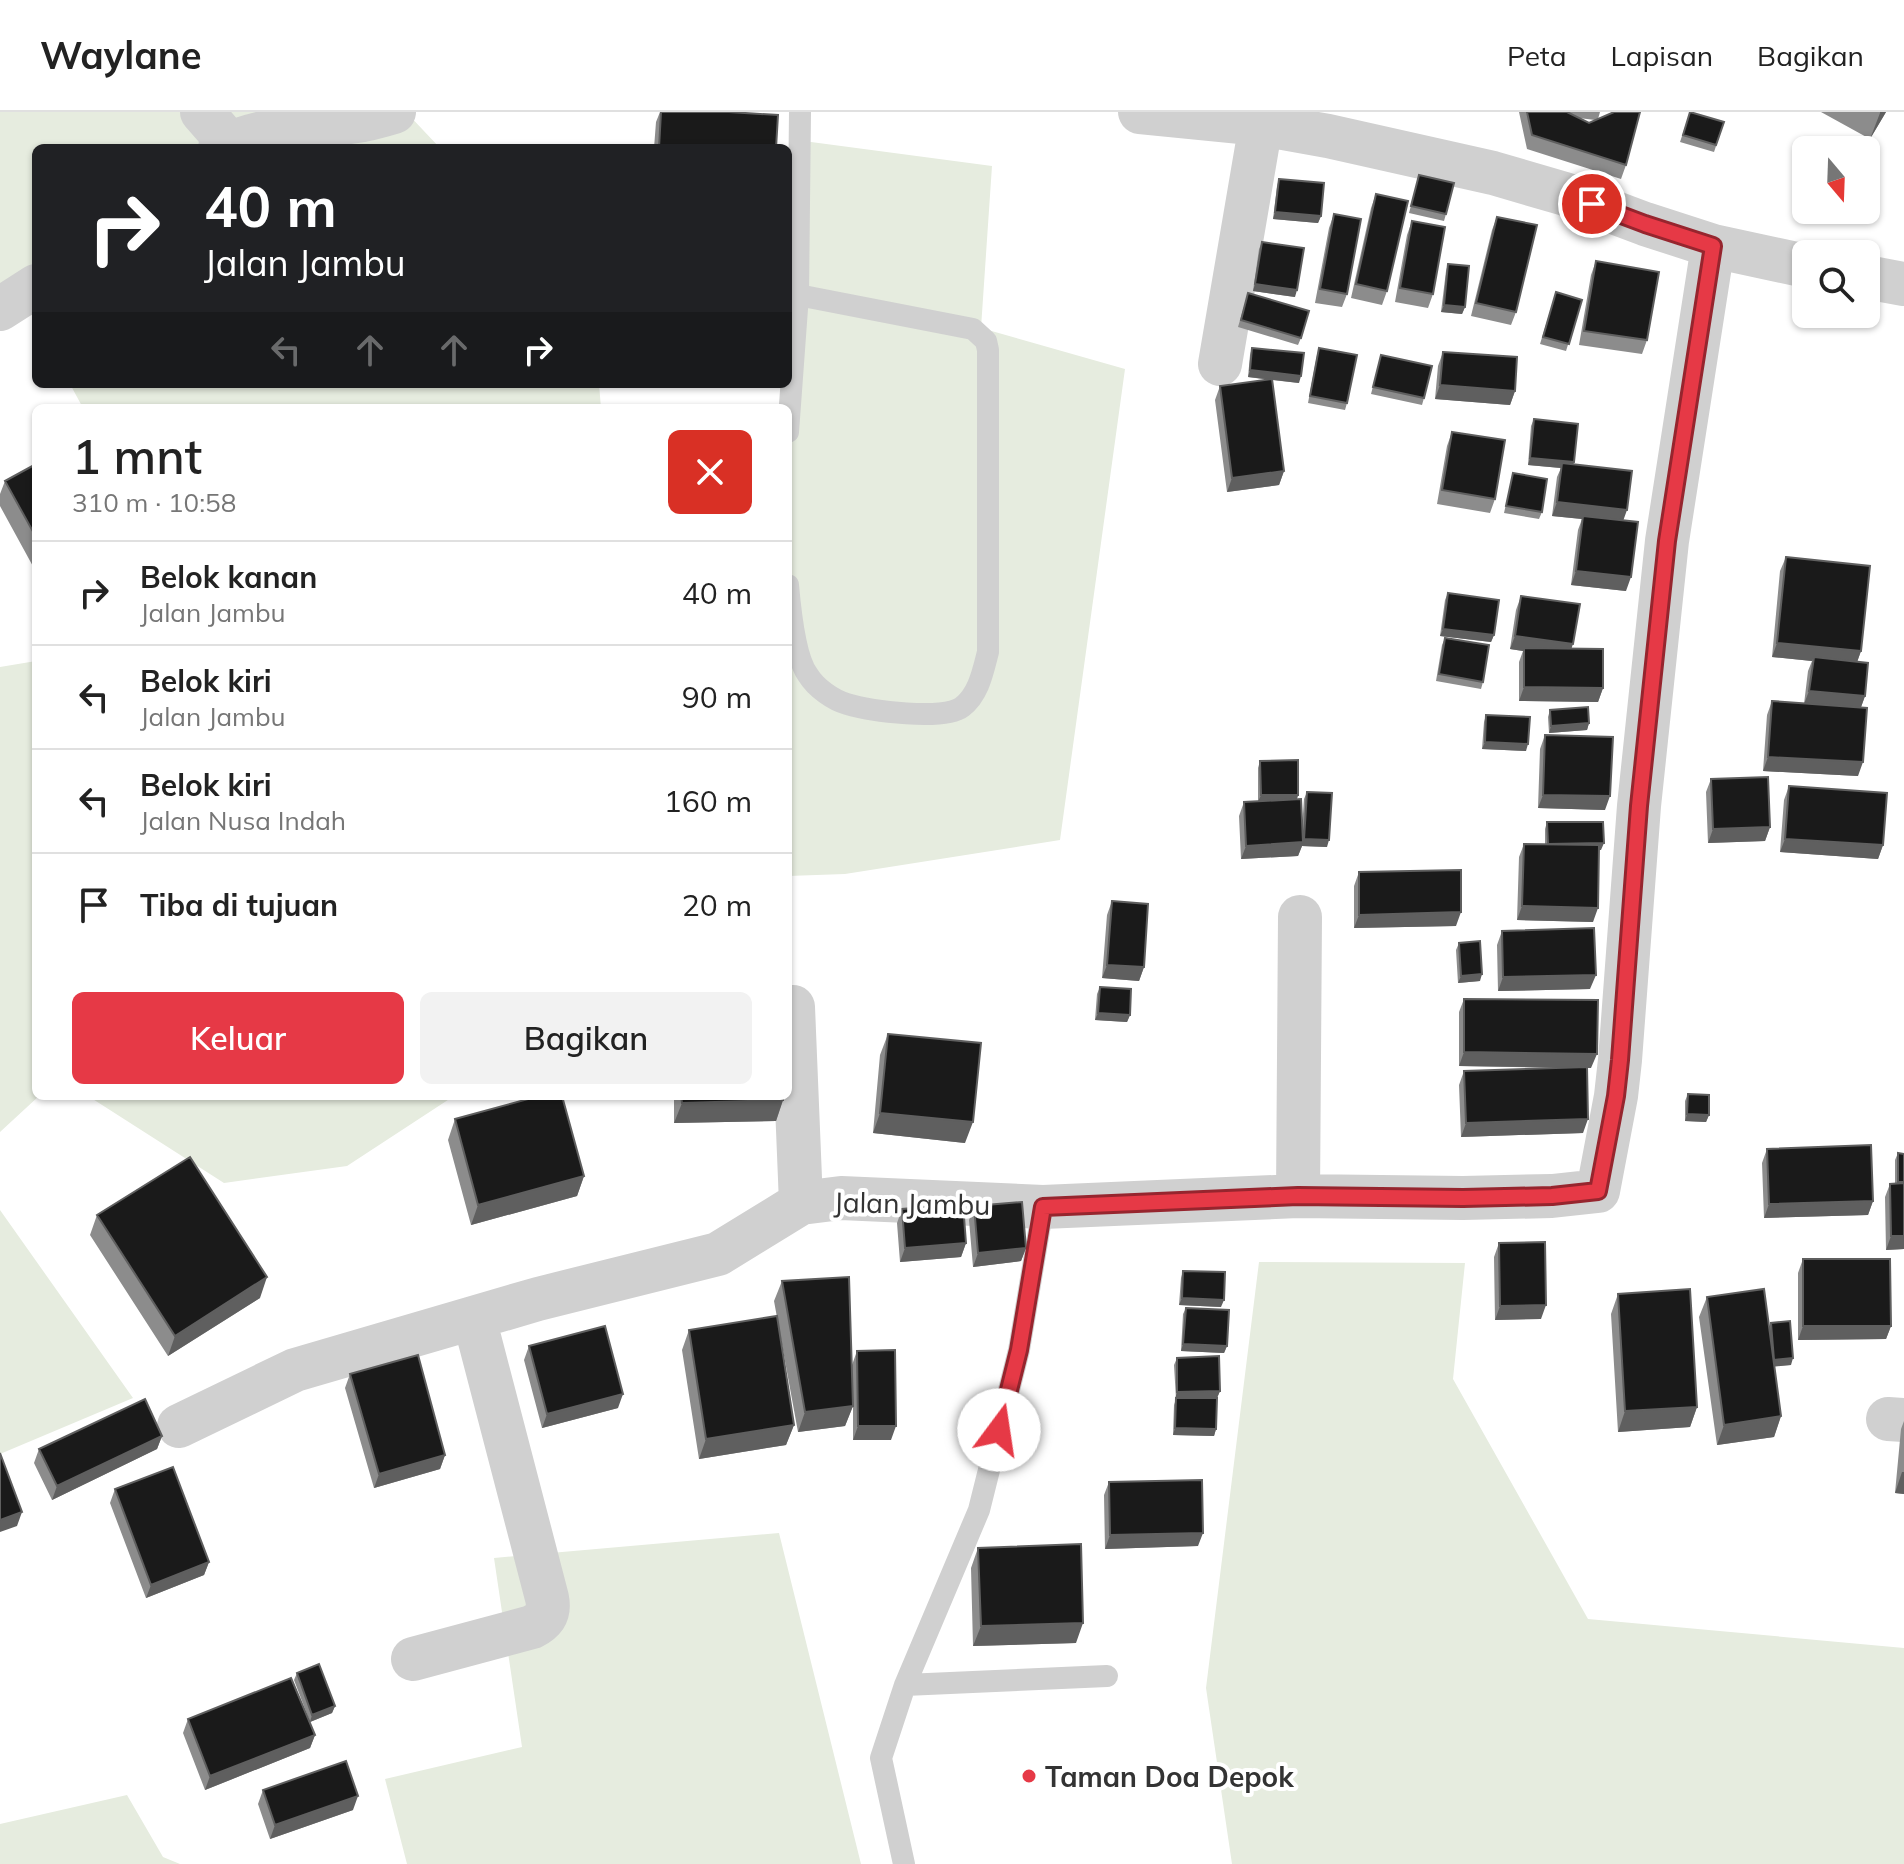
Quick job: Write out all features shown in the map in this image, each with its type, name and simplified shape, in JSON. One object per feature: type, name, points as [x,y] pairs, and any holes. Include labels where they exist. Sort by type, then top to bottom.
[{"type":"street","points":[[217,134],[363,120],[394,112]]},
{"type":"street","points":[[1140,112],[1261,124],[1493,173],[1565,194],[1713,246],[1792,263]]},
{"type":"street","points":[[1220,364],[1261,124]]},
{"type":"street","name":"Jalan Jambu","points":[[179,1426],[295,1370],[538,1299],[718,1254],[801,1203],[841,1198],[1043,1207],[1298,1196],[1552,1196],[1598,1191],[1620,1060],[1639,806],[1667,541],[1713,246]]},
{"type":"street","points":[[1880,280],[1904,284]]},
{"type":"street","points":[[0,309],[32,289]]},
{"type":"street","points":[[1298,1196],[1300,917]]},
{"type":"street","points":[[793,1007],[801,1203]]},
{"type":"street","points":[[413,1659],[532,1627],[548,1615],[547,1598],[474,1318]]},
{"type":"lane","points":[[792,377],[798,295],[800,112]]},
{"type":"lane","points":[[792,616],[795,639],[806,674],[822,690],[844,704],[870,709],[935,715],[960,709],[971,698],[981,678],[988,652],[986,341],[973,329],[798,295]]},
{"type":"lane","points":[[904,1864],[881,1758],[905,1685],[979,1510],[1019,1350],[1043,1207]]},
{"type":"lane","points":[[905,1685],[1107,1676]]},
{"type":"shaded area","points":[[0,112],[406,112],[436,144],[32,144],[32,316],[17,289],[0,297]]},
{"type":"shaded area","points":[[796,140],[992,166],[981,328],[1125,369],[1060,840],[845,874],[792,876],[792,404],[789,404],[792,388]]},
{"type":"shaded area","points":[[72,388],[599,388],[601,404],[81,404]]},
{"type":"shaded area","points":[[32,662],[32,1100],[35,1100],[0,1132],[0,667]]},
{"type":"shaded area","points":[[94,1100],[448,1100],[347,1166],[224,1183]]},
{"type":"shaded area","points":[[0,1210],[133,1398],[0,1454]]},
{"type":"shaded area","points":[[1259,1262],[1465,1263],[1453,1379],[1588,1619],[1904,1648],[1904,1864],[1232,1864],[1206,1688]]},
{"type":"shaded area","points":[[779,1533],[861,1864],[407,1864],[385,1779],[522,1747],[494,1558]]},
{"type":"shaded area","points":[[127,1795],[163,1857],[180,1864],[0,1864],[0,1824]]},
{"type":"building","points":[[661,112],[778,115],[776,144],[659,144]]},
{"type":"building","points":[[1527,112],[1567,112],[1589,123],[1614,112],[1640,112],[1626,165],[1532,135]]},
{"type":"building","points":[[1690,112],[1724,122],[1716,145],[1683,135]]},
{"type":"building","points":[[1419,175],[1454,183],[1446,214],[1411,206]]},
{"type":"building","points":[[1279,179],[1324,183],[1321,216],[1275,212]]},
{"type":"building","points":[[1376,194],[1408,201],[1387,291],[1356,284]]},
{"type":"building","points":[[1334,214],[1361,219],[1347,294],[1320,289]]},
{"type":"building","points":[[1497,217],[1537,225],[1516,312],[1476,303]]},
{"type":"building","points":[[1412,221],[1445,227],[1433,294],[1400,288]]},
{"type":"building","points":[[1262,242],[1304,248],[1297,290],[1255,284]]},
{"type":"building","points":[[1596,261],[1659,272],[1647,340],[1584,331]]},
{"type":"building","points":[[1448,264],[1469,266],[1465,307],[1444,305]]},
{"type":"building","points":[[1556,292],[1582,300],[1569,344],[1543,337]]},
{"type":"building","points":[[1248,293],[1309,311],[1301,338],[1241,320]]},
{"type":"building","points":[[1252,348],[1304,353],[1301,376],[1250,370]]},
{"type":"building","points":[[1319,348],[1357,355],[1347,403],[1310,396]]},
{"type":"building","points":[[1443,352],[1517,357],[1515,391],[1440,385]]},
{"type":"building","points":[[1381,355],[1432,366],[1424,398],[1373,387]]},
{"type":"building","points":[[1272,379],[1284,471],[1232,478],[1220,386]]},
{"type":"building","points":[[1534,419],[1578,424],[1574,462],[1530,458]]},
{"type":"building","points":[[1452,432],[1505,440],[1495,499],[1442,490]]},
{"type":"building","points":[[1562,463],[1632,471],[1627,510],[1557,502]]},
{"type":"building","points":[[32,466],[32,530],[5,481]]},
{"type":"building","points":[[1513,473],[1547,479],[1542,512],[1506,506]]},
{"type":"building","points":[[1583,516],[1638,522],[1631,577],[1576,571]]},
{"type":"building","points":[[1786,557],[1870,566],[1861,651],[1777,643]]},
{"type":"building","points":[[1448,593],[1499,600],[1494,635],[1443,629]]},
{"type":"building","points":[[1521,596],[1580,604],[1573,644],[1515,636]]},
{"type":"building","points":[[1445,638],[1489,645],[1483,682],[1439,674]]},
{"type":"building","points":[[1524,648],[1603,649],[1603,688],[1524,687]]},
{"type":"building","points":[[1814,657],[1868,663],[1865,696],[1809,691]]},
{"type":"building","points":[[1772,701],[1867,708],[1863,762],[1768,757]]},
{"type":"building","points":[[1588,707],[1589,723],[1551,726],[1550,710]]},
{"type":"building","points":[[1486,715],[1530,717],[1528,744],[1485,742]]},
{"type":"building","points":[[1545,735],[1613,737],[1610,796],[1543,795]]},
{"type":"building","points":[[1298,760],[1298,795],[1261,795],[1260,761]]},
{"type":"building","points":[[1768,777],[1770,827],[1713,829],[1711,779]]},
{"type":"building","points":[[1789,786],[1887,793],[1883,845],[1785,839]]},
{"type":"building","points":[[1307,792],[1332,793],[1329,840],[1304,839]]},
{"type":"building","points":[[1301,799],[1303,842],[1246,846],[1244,802]]},
{"type":"building","points":[[1547,822],[1603,822],[1604,843],[1548,844]]},
{"type":"building","points":[[1524,844],[1599,845],[1598,908],[1522,906]]},
{"type":"building","points":[[1461,870],[1461,912],[1359,915],[1359,872]]},
{"type":"building","points":[[1112,901],[1148,904],[1144,967],[1107,965]]},
{"type":"building","points":[[1594,928],[1596,975],[1503,977],[1502,931]]},
{"type":"building","points":[[1480,941],[1482,974],[1461,976],[1459,943]]},
{"type":"building","points":[[1100,987],[1131,989],[1130,1015],[1098,1013]]},
{"type":"building","points":[[1464,999],[1598,1000],[1597,1054],[1464,1052]]},
{"type":"building","points":[[888,1034],[981,1043],[973,1122],[880,1113]]},
{"type":"building","points":[[1587,1067],[1588,1119],[1466,1123],[1464,1071]]},
{"type":"building","points":[[1688,1094],[1709,1095],[1709,1115],[1687,1114]]},
{"type":"building","points":[[524,1100],[563,1100],[584,1176],[478,1205],[455,1119]]},
{"type":"building","points":[[682,1100],[783,1100],[682,1103]]},
{"type":"building","points":[[1871,1145],[1873,1201],[1769,1204],[1767,1149]]},
{"type":"building","points":[[1898,1153],[1904,1154],[1904,1182],[1898,1182]]},
{"type":"building","points":[[190,1157],[267,1277],[175,1336],[97,1215]]},
{"type":"building","points":[[1904,1183],[1904,1236],[1891,1236],[1890,1184]]},
{"type":"building","points":[[1022,1202],[1026,1248],[978,1253],[974,1206]]},
{"type":"building","points":[[963,1204],[966,1243],[905,1248],[902,1209]]},
{"type":"building","points":[[1545,1242],[1546,1305],[1500,1306],[1499,1243]]},
{"type":"building","points":[[1803,1259],[1890,1259],[1891,1326],[1803,1326]]},
{"type":"building","points":[[1183,1271],[1225,1272],[1224,1300],[1182,1298]]},
{"type":"building","points":[[849,1277],[853,1406],[805,1412],[782,1281]]},
{"type":"building","points":[[1690,1289],[1697,1407],[1625,1411],[1618,1294]]},
{"type":"building","points":[[1764,1289],[1781,1416],[1724,1425],[1707,1297]]},
{"type":"building","points":[[1186,1308],[1229,1310],[1227,1346],[1183,1344]]},
{"type":"building","points":[[777,1316],[794,1425],[706,1439],[689,1330]]},
{"type":"building","points":[[1790,1321],[1793,1358],[1774,1360],[1771,1323]]},
{"type":"building","points":[[605,1326],[623,1394],[547,1414],[529,1346]]},
{"type":"building","points":[[895,1350],[896,1426],[858,1426],[857,1351]]},
{"type":"building","points":[[418,1355],[445,1455],[379,1474],[350,1374]]},
{"type":"building","points":[[1219,1356],[1220,1391],[1177,1392],[1177,1358]]},
{"type":"building","points":[[1176,1398],[1217,1398],[1216,1429],[1175,1428]]},
{"type":"building","points":[[145,1399],[162,1436],[57,1486],[39,1449]]},
{"type":"building","points":[[0,1453],[22,1512],[0,1520]]},
{"type":"building","points":[[173,1467],[209,1562],[151,1585],[115,1489]]},
{"type":"building","points":[[1202,1480],[1203,1533],[1110,1535],[1109,1482]]},
{"type":"building","points":[[1081,1544],[1083,1623],[981,1626],[978,1548]]},
{"type":"building","points":[[319,1664],[335,1706],[312,1715],[297,1673]]},
{"type":"building","points":[[291,1678],[315,1735],[210,1776],[188,1719]]},
{"type":"building","points":[[346,1761],[358,1796],[275,1825],[263,1790]]},
{"type":"place","name":"Taman Doa Depok","points":[[1029,1776]]},
{"type":"route","points":[[999,1430],[1019,1350],[1043,1207],[1298,1196],[1552,1196],[1598,1191],[1620,1060],[1639,806],[1667,541],[1713,246],[1592,204]]}]
